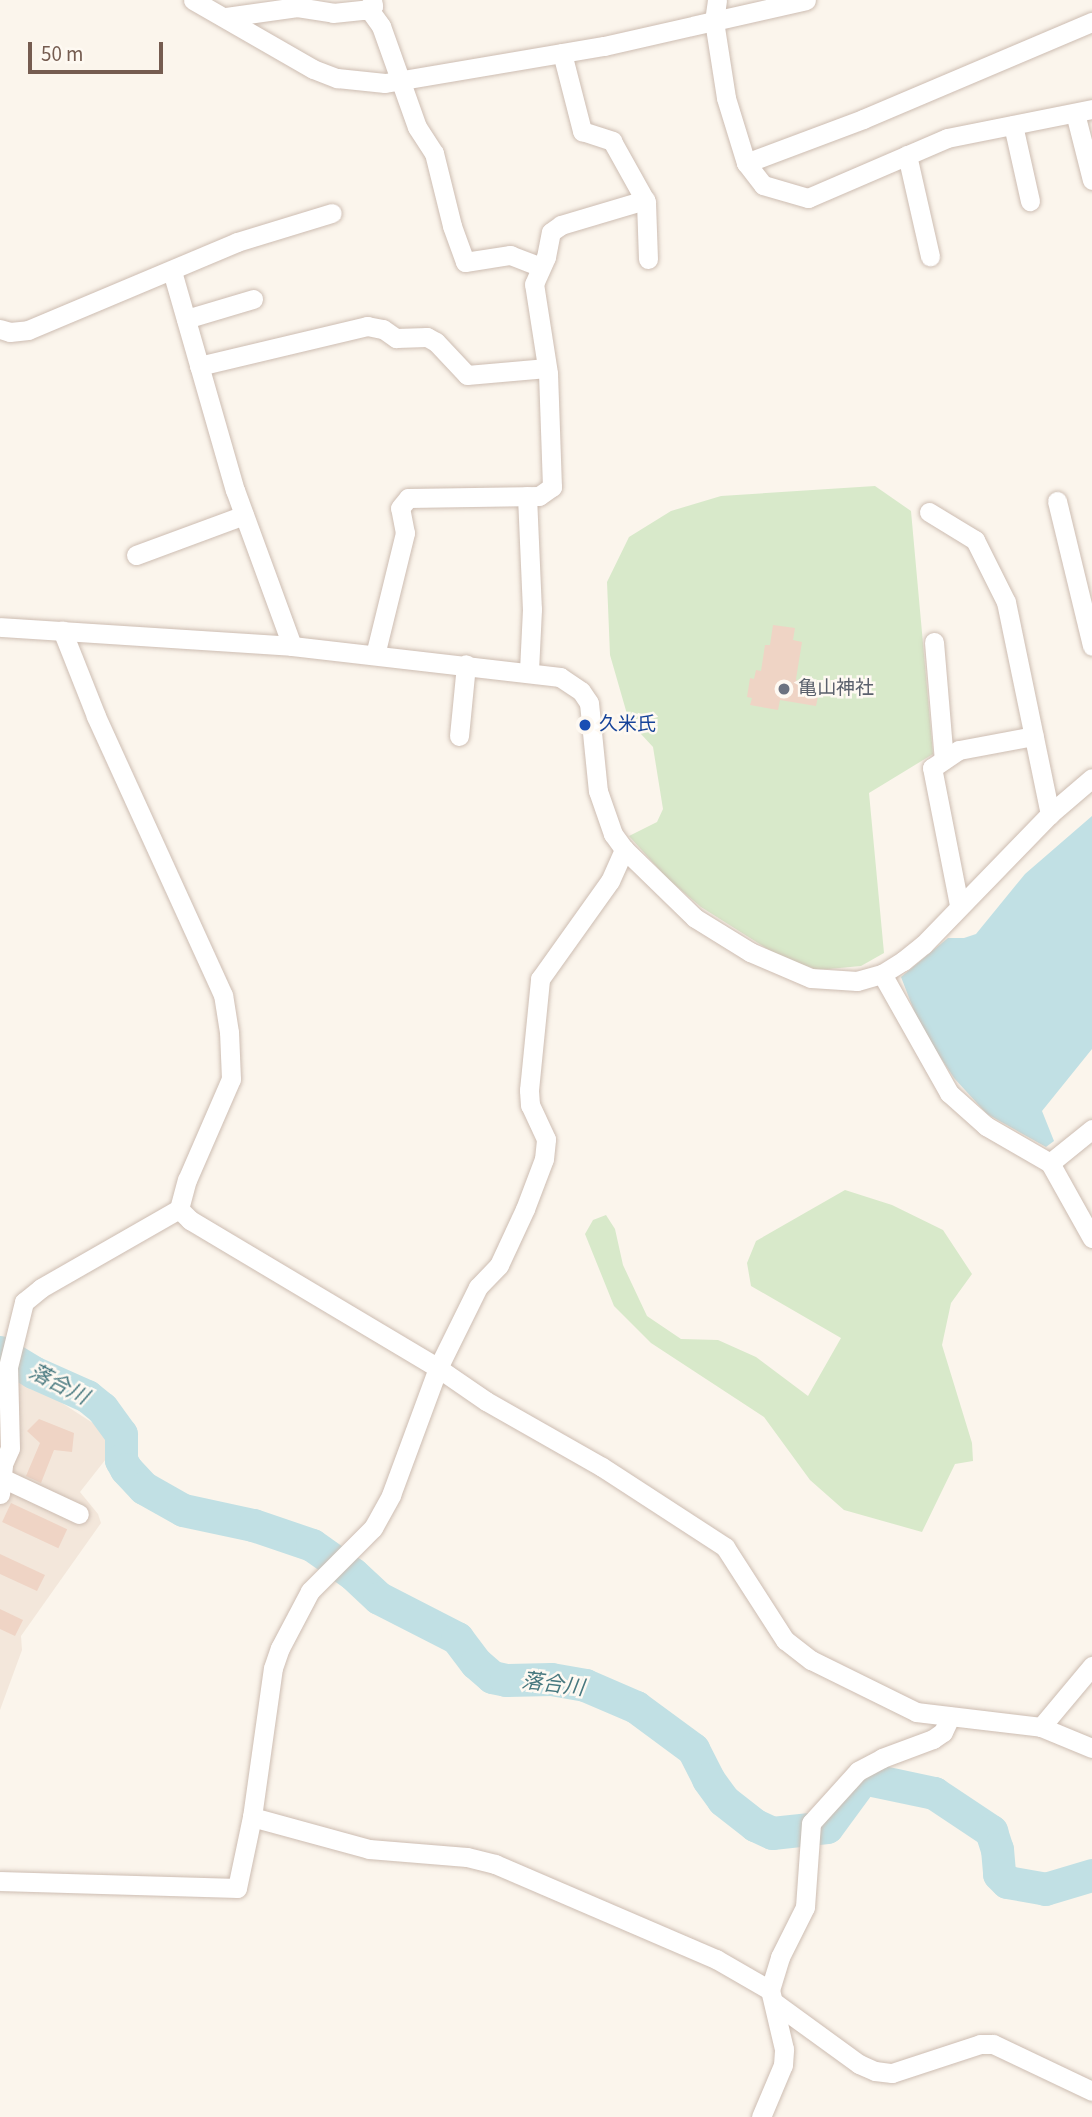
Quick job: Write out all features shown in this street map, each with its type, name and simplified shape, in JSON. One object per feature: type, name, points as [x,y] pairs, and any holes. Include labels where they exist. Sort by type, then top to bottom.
[{"type":"street","points":[[193,0],[313,69],[337,78],[365,83],[401,80],[562,53],[806,0]]},
{"type":"street","points":[[717,0],[713,21],[726,98],[746,163],[763,185],[808,198],[947,138],[1084,111],[1092,180]]},
{"type":"street","points":[[226,17],[296,8],[333,13],[370,4],[381,26],[417,127],[433,153],[452,226],[465,262],[510,255],[541,267]]},
{"type":"street","points":[[746,163],[863,119],[1092,22]]},
{"type":"street","points":[[562,53],[582,131],[612,141],[645,200],[649,224],[648,259]]},
{"type":"street","points":[[1013,125],[1030,201]]},
{"type":"street","points":[[907,155],[930,256]]},
{"type":"street","points":[[375,655],[405,533],[400,508],[408,498],[527,496],[545,493],[552,487],[554,478],[547,368],[534,284],[551,232],[561,225],[645,200]]},
{"type":"street","points":[[0,329],[10,332],[28,330],[237,242],[332,213]]},
{"type":"street","points":[[172,271],[244,515],[292,646]]},
{"type":"street","points":[[186,319],[253,299]]},
{"type":"street","points":[[200,366],[368,326],[383,329],[396,338],[427,337],[467,375],[547,368]]},
{"type":"street","points":[[527,496],[532,608],[529,671]]},
{"type":"street","points":[[1057,502],[1092,646]]},
{"type":"street","points":[[929,512],[975,540],[1006,602],[1050,814]]},
{"type":"street","points":[[136,555],[244,515]]},
{"type":"street","points":[[0,626],[292,646],[529,671],[560,677],[573,684],[589,703],[598,791],[613,834],[624,849],[695,918],[785,970],[838,982],[882,974],[923,945],[1050,814],[1092,778]]},
{"type":"street","points":[[62,630],[96,716],[223,995],[229,1032],[231,1079],[187,1180],[179,1209],[41,1288],[24,1302],[10,1358],[6,1388],[11,1430],[1,1484],[79,1514]]},
{"type":"street","points":[[934,642],[944,760]]},
{"type":"street","points":[[459,736],[466,664]]},
{"type":"street","points":[[959,905],[932,768],[959,750],[1034,736]]},
{"type":"street","points":[[0,1881],[237,1888],[252,1817],[273,1668],[279,1648],[310,1591],[373,1528],[391,1495],[438,1368],[478,1287],[499,1265],[544,1158],[546,1139],[530,1105],[529,1090],[540,979],[610,881],[624,849]]},
{"type":"street","points":[[882,974],[949,1093],[986,1126],[1050,1163],[1092,1238]]},
{"type":"street","points":[[1050,1163],[1092,1129]]},
{"type":"street","points":[[179,1209],[191,1220],[438,1368],[725,1547],[785,1640],[811,1660],[916,1712],[1041,1727],[1092,1748]]},
{"type":"street","points":[[1041,1727],[1092,1666]]},
{"type":"street","points":[[761,2117],[783,2064],[784,2049],[772,1997],[780,1957],[804,1907],[808,1890],[810,1829],[858,1771],[882,1758],[933,1739],[943,1732],[950,1717]]},
{"type":"street","points":[[252,1817],[369,1849],[467,1857],[495,1864],[716,1959],[772,1997],[859,2064],[875,2071],[892,2073],[980,2044],[993,2044],[1092,2091]]},
{"type":"shaded area","points":[[0,1363],[116,1438],[113,1450],[80,1492],[98,1514],[101,1523],[21,1636],[22,1650],[0,1710]]},
{"type":"green space","points":[[875,486],[911,511],[933,754],[869,793],[884,953],[861,966],[818,970],[780,957],[701,907],[667,878],[629,836],[657,822],[663,809],[653,747],[629,721],[610,655],[607,582],[629,537],[671,511],[721,496]]},
{"type":"green space","points":[[845,1190],[892,1205],[943,1230],[972,1274],[951,1303],[942,1345],[972,1443],[973,1461],[955,1464],[922,1532],[844,1510],[810,1480],[764,1417],[651,1343],[614,1306],[585,1234],[593,1220],[606,1215],[615,1229],[623,1265],[647,1316],[681,1339],[718,1340],[756,1357],[808,1396],[841,1338],[751,1286],[747,1263],[756,1241]]},
{"type":"water","points":[[1092,816],[1092,1049],[1042,1111],[1054,1141],[1046,1147],[987,1114],[954,1078],[920,1026],[901,977],[948,938],[964,938],[976,934],[1025,874]]},
{"type":"building","points":[[773,625],[795,628],[793,640],[802,642],[796,679],[797,682],[820,687],[816,706],[780,700],[778,710],[750,705],[752,698],[747,697],[750,678],[754,679],[756,670],[761,671],[765,645],[770,645]]},
{"type":"building","points":[[39,1419],[74,1433],[72,1452],[54,1450],[41,1483],[26,1476],[40,1443],[27,1431]]},
{"type":"building","points":[[11,1503],[67,1529],[58,1548],[2,1522]]},
{"type":"building","points":[[0,1554],[45,1575],[37,1591],[0,1574]]},
{"type":"building","points":[[0,1609],[23,1620],[15,1636],[0,1629]]},
{"type":"waterway","name":"落合川","points":[[0,1352],[33,1372],[87,1396],[102,1408],[121,1434],[121,1460],[144,1488],[183,1510],[253,1525],[312,1545],[353,1574],[379,1598],[457,1638],[476,1663],[492,1677],[506,1680],[551,1679],[585,1685],[636,1707],[693,1749],[708,1779],[723,1800],[755,1825],[772,1833],[827,1827],[863,1778],[934,1793],[991,1831],[997,1849],[999,1874],[1007,1882],[1045,1889],[1092,1875]]},
{"type":"place","name":"亀山神社","points":[[784,689]]},
{"type":"place","name":"久米氏","points":[[585,725]]}]
